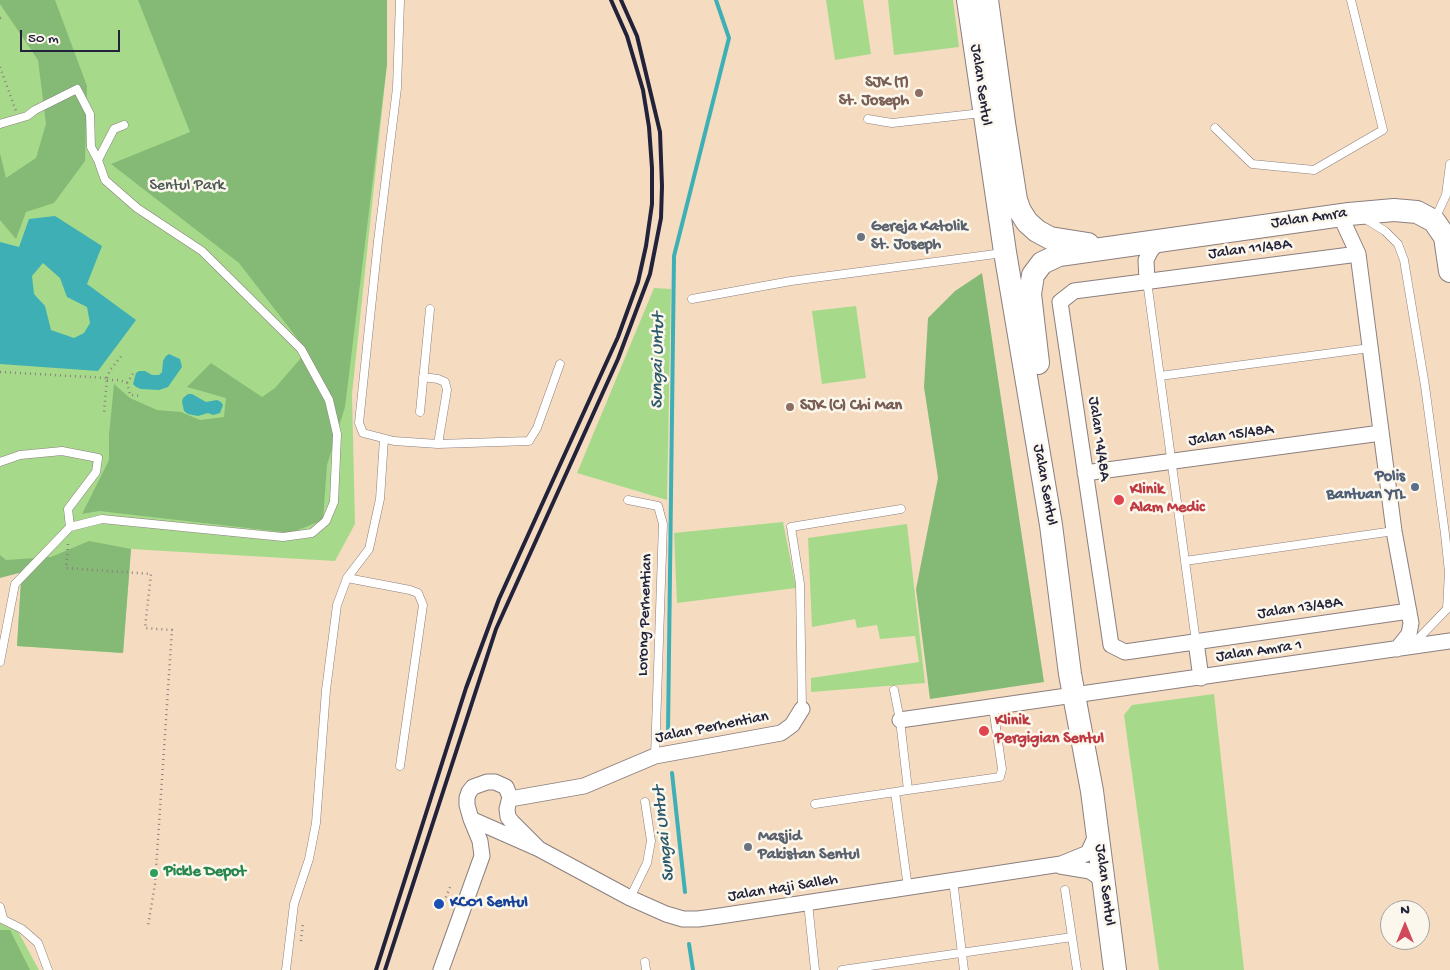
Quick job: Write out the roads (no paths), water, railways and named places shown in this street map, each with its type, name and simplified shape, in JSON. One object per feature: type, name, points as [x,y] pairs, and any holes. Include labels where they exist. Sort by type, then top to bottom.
[{"type":"main road","name":"Jalan Sentul","points":[[968,0],[1005,252],[1051,525],[1073,695],[1092,791],[1115,970]]},
{"type":"main road","name":"Jalan Sentul","points":[[987,0],[1016,200],[1020,211],[1027,222],[1037,231],[1050,238],[1085,244],[1129,244]]},
{"type":"main road","name":"Jalan Amra","points":[[1129,244],[1344,214],[1394,210],[1417,212],[1443,235]]},
{"type":"main road","points":[[1443,235],[1450,271]]},
{"type":"main road","points":[[1031,407],[1040,383],[1030,294],[1033,275],[1042,263],[1059,256],[1129,244]]},
{"type":"street","points":[[1344,214],[1358,254],[1394,531],[1412,623],[1404,648]]},
{"type":"street","points":[[1148,281],[1146,260],[1150,250],[1162,239]]},
{"type":"street","name":"Jalan 11/48A","points":[[1148,281],[1358,254]]},
{"type":"street","name":"Jalan 14/48A","points":[[1148,281],[1074,291],[1060,302],[1111,645],[1126,652],[1196,642]]},
{"type":"street","name":"Jalan 15/48A","points":[[1086,473],[1381,433]]},
{"type":"street","name":"Jalan 13/48A","points":[[1196,642],[1409,611]]},
{"type":"street","name":"Jalan Amra 1","points":[[1073,695],[1450,641]]},
{"type":"street","points":[[1196,642],[1200,678]]},
{"type":"street","points":[[900,720],[1073,695]]},
{"type":"street","name":"Jalan Perhentian","points":[[509,796],[584,786],[655,756],[781,733],[792,725],[802,709]]},
{"type":"street","points":[[441,970],[482,856],[480,841],[471,819],[467,798],[473,787],[488,782],[495,782],[506,787],[509,796]]},
{"type":"street","name":"Jalan Haji Salleh","points":[[509,796],[508,817],[539,849]]},
{"type":"street","name":"Jalan Haji Salleh","points":[[471,819],[539,849],[630,898],[666,914],[683,919],[698,919],[808,903],[1046,866],[1075,860],[1088,853],[1097,834]]},
{"type":"street","name":"Jalan Haji Salleh","points":[[1046,866],[1090,871],[1103,880]]},
{"type":"lane","points":[[400,0],[397,88],[378,241],[359,423],[363,433],[384,439],[438,444],[528,441],[537,428],[560,364]]},
{"type":"lane","points":[[1214,128],[1252,164],[1314,170],[1383,130],[1352,0]]},
{"type":"lane","points":[[0,124],[27,116],[77,89],[90,114],[91,147],[105,180],[137,208],[202,251],[300,349],[329,400],[337,434],[334,502],[326,521],[312,533],[283,537],[102,519],[70,527],[15,584],[0,662]]},
{"type":"lane","points":[[868,119],[892,123],[984,112]]},
{"type":"lane","points":[[98,160],[114,129],[124,125]]},
{"type":"lane","points":[[1443,235],[1450,164]]},
{"type":"lane","points":[[1344,214],[1374,222],[1386,230],[1398,244],[1404,260],[1426,386],[1449,572],[1447,608],[1404,648]]},
{"type":"lane","points":[[692,299],[791,281],[1005,252]]},
{"type":"lane","points":[[1148,281],[1196,642]]},
{"type":"lane","points":[[420,412],[430,309]]},
{"type":"lane","points":[[1160,376],[1370,348]]},
{"type":"lane","points":[[423,377],[445,382],[447,390],[438,444]]},
{"type":"lane","points":[[286,970],[294,904],[309,859],[316,823],[326,690],[337,605],[347,578],[369,549],[380,499],[384,439]]},
{"type":"lane","points":[[0,462],[20,455],[62,451],[98,458],[96,472],[68,509],[70,527]]},
{"type":"lane","name":"Lorong Perhentian","points":[[628,500],[658,506],[663,524],[655,756]]},
{"type":"lane","points":[[802,709],[800,584],[791,526],[901,509]]},
{"type":"lane","points":[[1185,561],[1394,531]]},
{"type":"lane","points":[[347,578],[410,590],[418,593],[423,605],[400,766]]},
{"type":"lane","points":[[894,690],[900,720],[908,790]]},
{"type":"lane","points":[[816,804],[1000,777],[1002,769],[993,707]]},
{"type":"lane","points":[[895,792],[908,888]]},
{"type":"lane","points":[[630,898],[647,864],[651,841],[645,802]]},
{"type":"lane","points":[[953,880],[964,970]]},
{"type":"lane","points":[[1066,890],[1077,970]]},
{"type":"lane","points":[[808,903],[815,970]]},
{"type":"lane","points":[[0,907],[1,918],[22,929],[38,943],[48,970]]},
{"type":"lane","points":[[842,970],[886,967],[962,953],[1072,937]]},
{"type":"water","points":[[55,216],[102,246],[87,284],[136,320],[98,371],[0,364],[0,242],[19,247],[29,219]],"holes":[[[43,263],[60,278],[67,297],[87,307],[90,323],[84,333],[74,338],[51,330],[45,306],[34,294],[32,276]]]},
{"type":"water","points":[[169,354],[180,359],[182,367],[168,387],[159,390],[141,389],[133,384],[136,373],[139,371],[159,375],[162,372],[163,361]]},
{"type":"water","points":[[188,394],[192,394],[206,402],[217,400],[221,402],[223,405],[220,413],[213,415],[208,413],[198,416],[188,414],[184,411],[182,402],[183,398]]},
{"type":"waterway","name":"Sungai Untut","points":[[668,732],[674,256],[729,38],[716,0]]},
{"type":"waterway","name":"Sungai Untut","points":[[672,773],[685,892]]},
{"type":"waterway","name":"Sungai Untut","points":[[689,944],[693,970]]},
{"type":"railway","points":[[376,970],[466,688],[499,599],[618,337],[638,282],[646,246],[652,204],[649,127],[643,90],[627,36],[611,0]]},
{"type":"railway","points":[[385,970],[496,629],[618,359],[650,274],[661,218],[660,132],[637,36],[621,0]]},
{"type":"place","name":"SJK (T) St. Joseph","points":[[919,93]]},
{"type":"place","name":"Gereja Katolik St. Joseph","points":[[861,237]]},
{"type":"place","name":"SJK (C) Chi Man","points":[[790,407]]},
{"type":"place","name":"Polis Bantuan YTL","points":[[1415,487]]},
{"type":"place","name":"Klinik Alam Medic","points":[[1119,500]]},
{"type":"place","name":"Klinik Pergigian Sentul","points":[[984,731]]},
{"type":"place","name":"Masjid Pakistan Sentul","points":[[748,847]]},
{"type":"place","name":"Pickle Depot","points":[[154,873]]},
{"type":"place","name":"KC01 Sentul","points":[[439,904]]},
{"type":"park label","name":"Sentul Park","points":[[187,187]]}]
